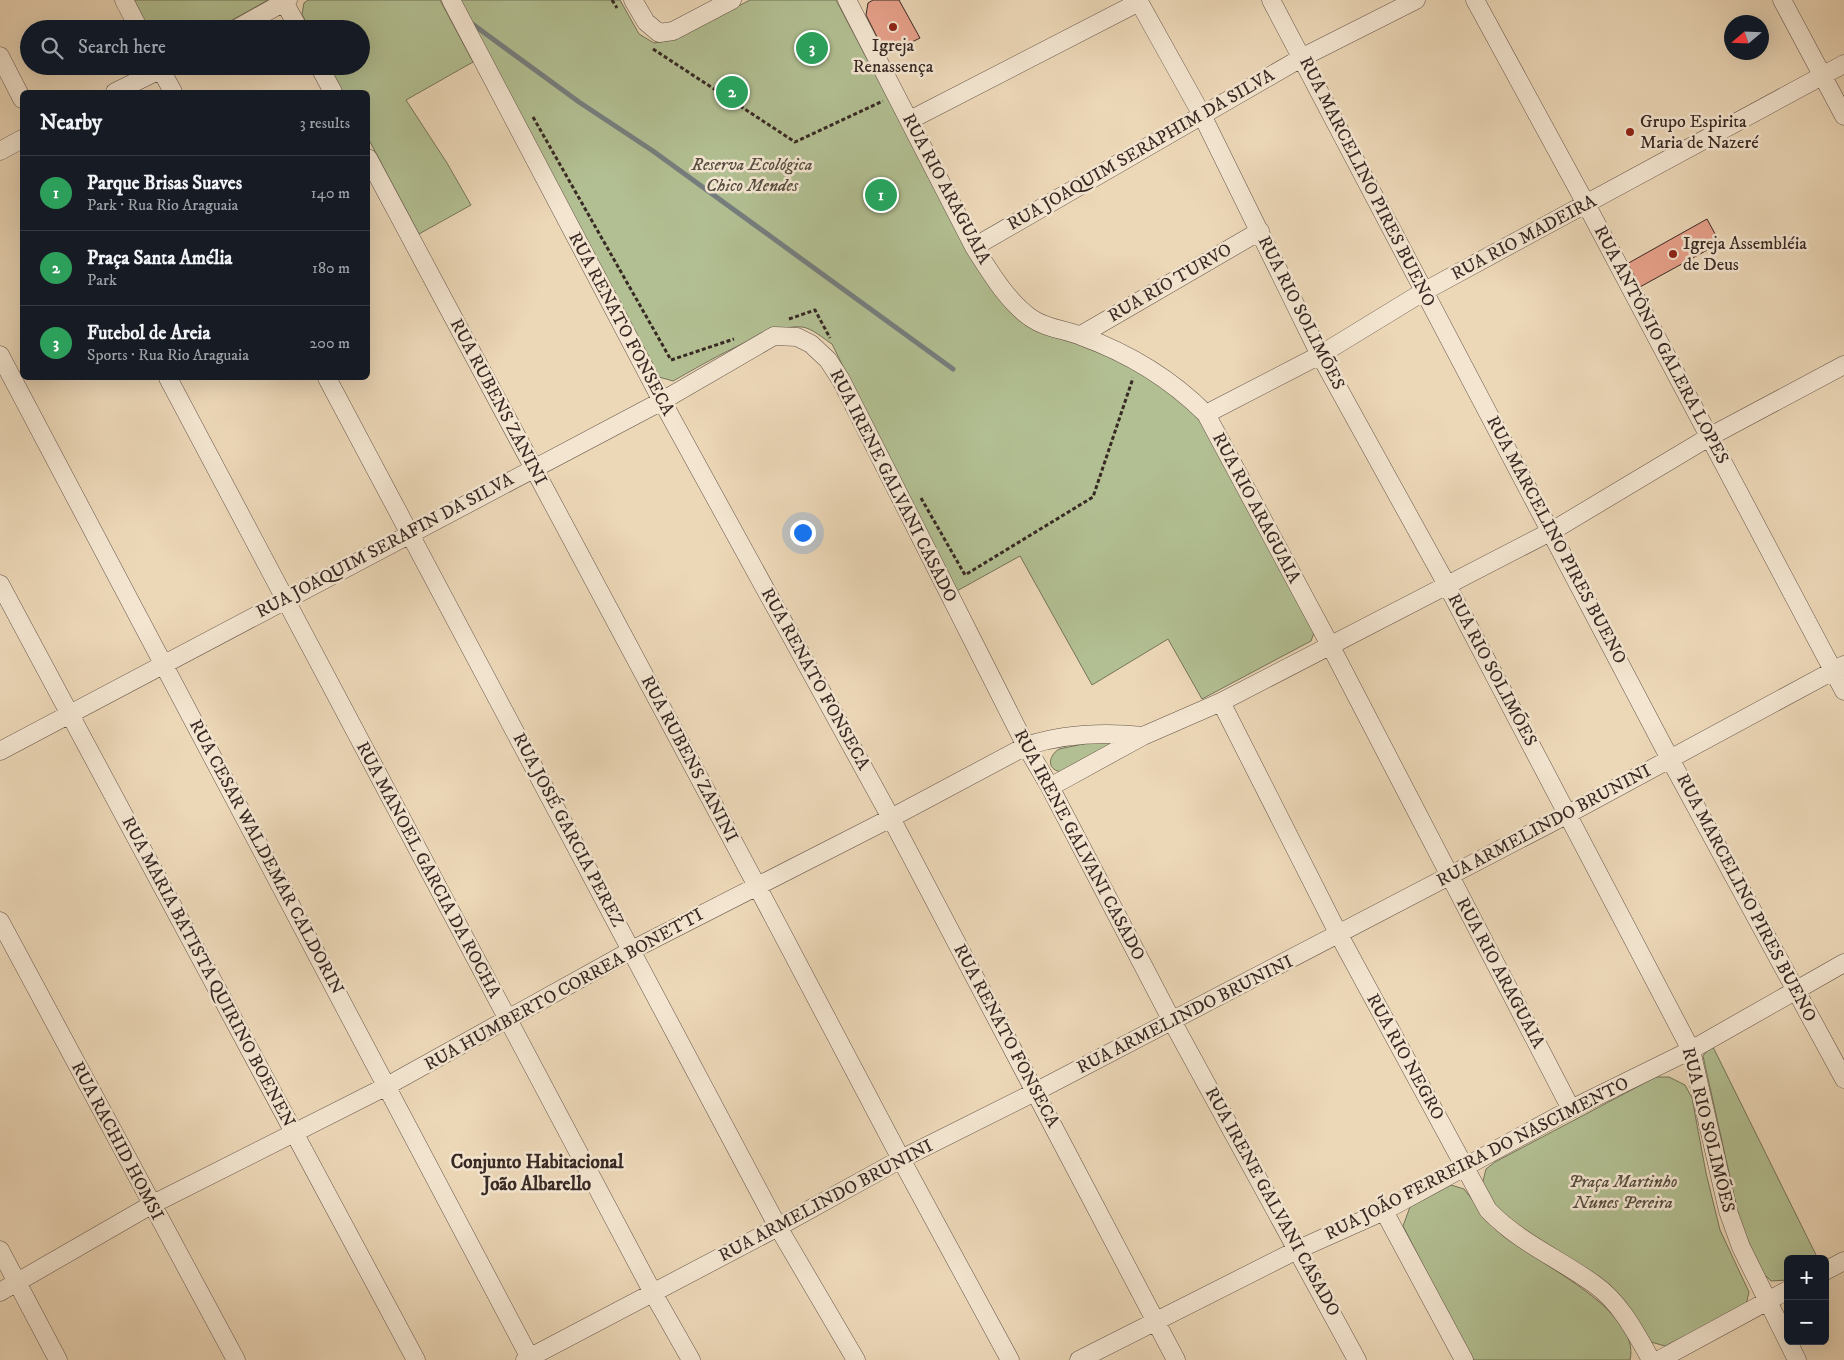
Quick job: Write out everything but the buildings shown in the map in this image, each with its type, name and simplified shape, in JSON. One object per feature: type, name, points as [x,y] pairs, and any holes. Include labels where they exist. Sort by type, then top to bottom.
[{"type":"street","points":[[124,0],[134,20]]},
{"type":"street","name":"RUA RENATO FONSECA","points":[[451,0],[662,401],[891,818],[1176,1360]]},
{"type":"street","points":[[633,0],[655,41],[732,0]]},
{"type":"street","name":"RUA MARCELINO PIRES BUENO","points":[[1271,0],[1303,57],[1423,292],[1552,531],[1670,759],[1844,1079]]},
{"type":"street","name":"RUA JOAQUIM SERAPHIM DA SILVA","points":[[974,247],[1303,57],[1416,0]]},
{"type":"street","name":"RUA ANTÔNIO GALERA LOPES","points":[[1475,0],[1586,204],[1709,437],[1839,668],[1844,690]]},
{"type":"street","points":[[1782,0],[1844,116]]},
{"type":"street","points":[[252,20],[286,1],[295,20]]},
{"type":"street","name":"RUA RIO ARAGUAIA","points":[[852,1],[974,247],[990,273],[1016,305],[1032,318],[1051,329],[1081,336],[1143,364],[1187,395],[1206,414],[1330,645],[1571,1108]]},
{"type":"street","points":[[910,120],[1138,1]]},
{"type":"street","name":"RUA RIO SOLIMÕES","points":[[1138,1],[1202,116],[1320,355],[1447,585],[1691,1050],[1728,1211],[1741,1247],[1797,1360]]},
{"type":"street","points":[[0,56],[20,95]]},
{"type":"street","name":"RUA RIO MADEIRA","points":[[1206,414],[1320,355],[1423,292],[1844,64]]},
{"type":"street","points":[[119,90],[149,75]]},
{"type":"street","points":[[166,75],[172,90]]},
{"type":"street","points":[[324,75],[332,90]]},
{"type":"street","points":[[0,151],[20,140]]},
{"type":"street","name":"RUA RUBENS ZANINI","points":[[370,162],[1010,1360]]},
{"type":"street","name":"RUA RIO TURVO","points":[[1081,336],[1260,231]]},
{"type":"street","name":"RUA JOAQUIM SERAFIN DA SILVA","points":[[0,751],[410,532],[662,401],[774,336],[797,337]]},
{"type":"street","name":"RUA IRENE GALVANI CASADO","points":[[797,337],[811,344],[828,360],[841,380],[1026,746],[1050,787],[1172,1021],[1299,1249],[1358,1360]]},
{"type":"street","name":"RUA CESAR WALDEMAR CALDORIN","points":[[0,354],[529,1359]]},
{"type":"street","name":"RUA HUMBERTO CORREA BONETTI","points":[[1050,787],[1143,736],[1221,702],[1552,531],[1709,437],[1844,365]]},
{"type":"street","name":"RUA MANOEL GARCIA DA ROCHA","points":[[169,380],[653,1293],[691,1360]]},
{"type":"street","name":"RUA JOSÉ GARCIA PEREZ","points":[[328,380],[778,1227],[856,1360]]},
{"type":"street","name":"RUA MARIA BATISTA QUIRINO BOENEN","points":[[0,584],[416,1360]]},
{"type":"street","name":"RUA ARMELINDO BRUNINI","points":[[529,1359],[778,1227],[901,1159],[1339,935],[1839,668]]},
{"type":"street","name":"RUA RIO NEGRO","points":[[1221,702],[1339,935],[1488,1210],[1506,1229],[1596,1285],[1616,1305],[1635,1331],[1651,1360]]},
{"type":"street","name":"RUA HUMBERTO CORREA BONETTI","points":[[0,1292],[151,1205],[386,1086],[632,950],[891,818],[1026,746],[1042,741],[1112,733],[1143,736]]},
{"type":"street","name":"RUA RACHID HOMSI","points":[[0,921],[236,1360]]},
{"type":"street","name":"RUA JOÃO FERREIRA DO NASCIMENTO","points":[[1079,1360],[1299,1249],[1384,1211],[1571,1108],[1691,1050],[1844,964]]},
{"type":"street","points":[[1384,1211],[1464,1360]]},
{"type":"street","points":[[0,1250],[58,1360]]},
{"type":"street","points":[[1829,1269],[1844,1261]]},
{"type":"street","points":[[1659,1360],[1784,1292]]},
{"type":"path","points":[[612,0],[621,15]]},
{"type":"path","points":[[655,41],[795,142],[881,102],[886,110]]},
{"type":"path","points":[[530,111],[671,360],[743,336]]},
{"type":"path","points":[[788,320],[815,310],[834,344]]},
{"type":"path","points":[[916,489],[965,574],[1093,498],[1135,372]]},
{"type":"green space","points":[[134,0],[268,0],[232,20],[144,20]]},
{"type":"green space","points":[[308,0],[440,0],[473,62],[406,100],[447,163],[471,205],[419,234],[370,142],[370,90],[342,90],[334,75],[370,75],[370,20],[305,20],[302,14],[304,3]]},
{"type":"green space","name":"Reserva Ecológica Chico Mendes","points":[[459,0],[620,0],[639,34],[654,43],[673,40],[750,0],[836,0],[945,207],[1026,323],[1047,335],[1077,344],[1140,370],[1184,400],[1199,417],[1314,633],[1311,641],[1202,699],[1168,639],[1092,685],[1020,556],[955,592],[832,344],[806,328],[789,328],[755,338],[737,346],[673,381],[659,377]]},
{"type":"green space","points":[[1112,738],[1118,741],[1063,772],[1054,769],[1050,763],[1052,756],[1059,749]]},
{"type":"green space","points":[[1712,1045],[1816,1255],[1784,1255],[1784,1280],[1771,1281],[1761,1271],[1740,1222],[1703,1056]]},
{"type":"green space","name":"Praça Martinho Nunes Pereira","points":[[1656,1077],[1669,1077],[1685,1085],[1692,1098],[1706,1173],[1720,1230],[1749,1292],[1746,1305],[1665,1346],[1651,1342],[1509,1220],[1493,1205],[1482,1185],[1486,1169],[1495,1162]]},
{"type":"green space","points":[[1451,1185],[1464,1189],[1486,1218],[1502,1235],[1582,1288],[1603,1305],[1619,1323],[1629,1341],[1630,1360],[1472,1360],[1403,1226],[1410,1207]]},
{"type":"waterway","points":[[471,23],[579,102],[653,151],[953,369]]},
{"type":"place","name":"Igreja Renassença","points":[[893,27]]},
{"type":"place","name":"Futebol de Areia","points":[[812,48]]},
{"type":"place","name":"Praça Santa Amélia","points":[[732,92]]},
{"type":"place","name":"Grupo Espirita Maria de Nazeré","points":[[1630,132]]},
{"type":"place","name":"Parque Brisas Suaves","points":[[881,195]]},
{"type":"place","name":"Igreja Assembléia de Deus","points":[[1673,254]]},
{"type":"district","name":"Conjunto Habitacional João Albarello","points":[[537,1173]]}]
